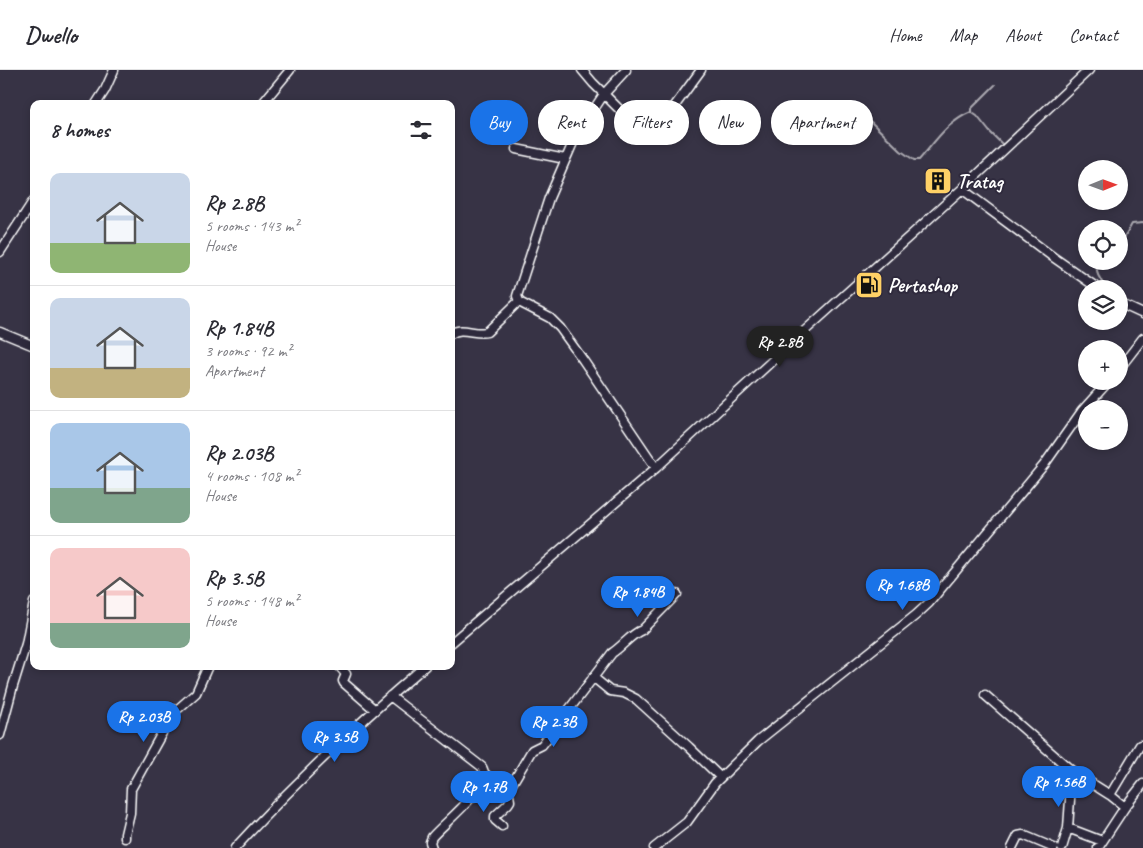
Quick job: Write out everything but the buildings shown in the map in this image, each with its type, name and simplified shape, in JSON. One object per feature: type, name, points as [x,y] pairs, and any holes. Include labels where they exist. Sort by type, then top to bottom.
[{"type":"street","points":[[99,100],[114,70]]},
{"type":"street","points":[[265,100],[290,70]]},
{"type":"street","points":[[582,70],[638,127],[650,130],[660,126],[701,70]]},
{"type":"street","points":[[626,70],[604,94],[575,138],[549,198],[517,296],[519,301],[550,318],[560,328],[656,468]]},
{"type":"street","points":[[455,640],[656,468],[962,189],[1089,70]]},
{"type":"street","points":[[516,149],[566,159]]},
{"type":"street","points":[[962,189],[1086,280]]},
{"type":"street","points":[[0,252],[30,206]]},
{"type":"street","points":[[455,332],[459,330],[487,332],[519,301]]},
{"type":"street","points":[[1128,307],[1143,314]]},
{"type":"street","points":[[0,332],[30,344]]},
{"type":"street","points":[[1128,358],[1143,338]]},
{"type":"street","points":[[654,848],[688,821],[720,777],[758,741],[923,610],[1044,465],[1082,411],[1101,390]]},
{"type":"street","points":[[502,826],[495,816],[510,801],[508,790],[532,750],[542,745],[612,653],[642,630],[676,594]]},
{"type":"street","points":[[0,735],[26,644],[30,623]]},
{"type":"street","points":[[125,838],[130,813],[131,789],[162,733],[164,718],[196,693],[206,670]]},
{"type":"street","points":[[342,670],[346,674],[344,683],[375,710]]},
{"type":"street","points":[[235,848],[306,774],[419,670]]},
{"type":"street","points":[[593,677],[610,691],[624,693],[636,699],[720,777]]},
{"type":"street","points":[[985,695],[1072,771],[1125,807]]},
{"type":"street","points":[[390,696],[482,767],[484,772],[500,787],[508,790]]},
{"type":"street","points":[[1110,795],[1140,745],[1143,744]]},
{"type":"street","points":[[1062,848],[1068,828],[1072,771]]},
{"type":"street","points":[[432,848],[430,844],[432,837],[476,792],[484,777],[484,772]]},
{"type":"street","points":[[1068,828],[1099,846],[1143,784]]},
{"type":"street","points":[[1012,848],[1021,834],[1054,848]]},
{"type":"waterway","points":[[971,112],[971,109],[995,85]]},
{"type":"waterway","points":[[873,124],[901,151],[914,160],[919,160],[955,121],[971,112],[977,116],[1004,146]]},
{"type":"waterway","points":[[1128,231],[1132,224],[1143,223]]},
{"type":"waterway","points":[[1097,270],[1101,280]]},
{"type":"place","name":"Tratag","points":[[938,181]]},
{"type":"place","name":"Pertashop","points":[[869,285]]}]
